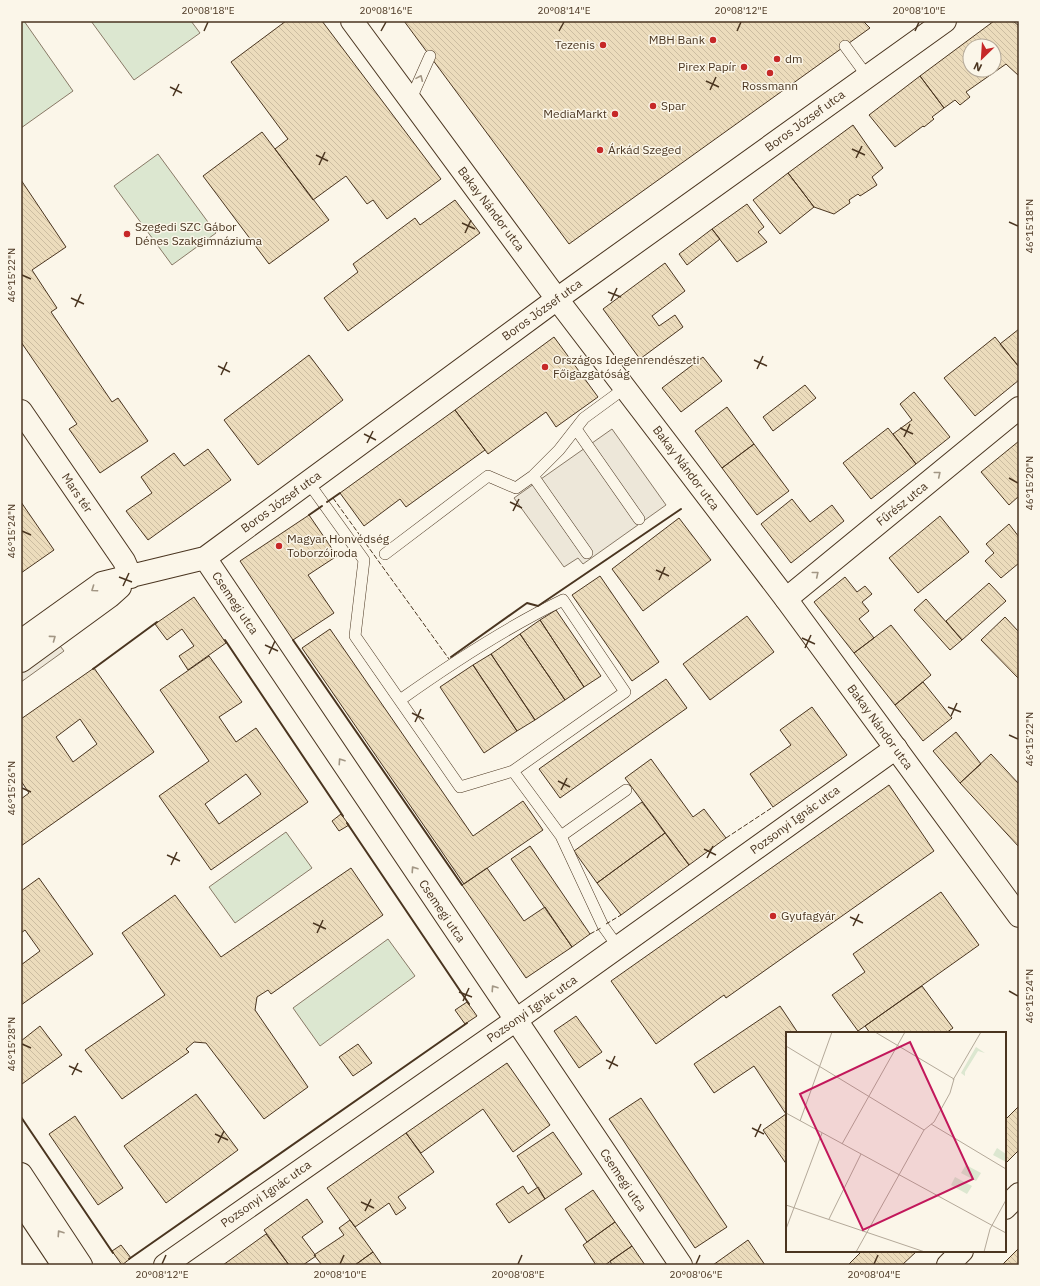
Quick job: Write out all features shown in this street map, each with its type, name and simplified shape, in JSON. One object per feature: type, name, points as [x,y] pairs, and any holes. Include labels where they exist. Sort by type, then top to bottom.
[{"type":"street","name":"Bakay Nándor utca","points":[[352,21],[557,299],[786,599],[896,748],[1016,905]]},
{"type":"street","name":"Boros József utca","points":[[131,577],[205,558],[557,299],[944,21]]},
{"type":"street","name":"Fűrész utca","points":[[786,599],[1019,408]]},
{"type":"street","name":"Mars tér","points":[[21,411],[124,561],[131,577]]},
{"type":"street","name":"Csemegi utca","points":[[205,558],[681,1265]]},
{"type":"street","points":[[21,641],[102,584],[131,577]]},
{"type":"street","points":[[21,661],[110,596],[131,577]]},
{"type":"street","name":"Pozsonyi Ignác utca","points":[[165,1265],[516,1020],[896,748]]},
{"type":"street","points":[[21,1174],[81,1265]]},
{"type":"street","points":[[1006,1207],[1019,1194]]},
{"type":"street","points":[[21,1202],[63,1265]]},
{"type":"street","points":[[948,1265],[961,1252]]},
{"type":"lane","points":[[845,46],[867,76]]},
{"type":"lane","points":[[410,101],[430,56]]},
{"type":"lane","points":[[385,554],[488,476],[516,488],[533,476],[559,450],[584,418],[625,388]]},
{"type":"lane","points":[[576,429],[639,519]]},
{"type":"lane","points":[[533,476],[587,553]]},
{"type":"lane","points":[[308,482],[364,560],[355,636],[460,787],[513,771],[625,692],[562,600],[539,611],[449,665],[400,700]]},
{"type":"lane","points":[[513,771],[561,836],[603,926],[618,947]]},
{"type":"lane","points":[[561,836],[626,790]]},
{"type":"green space","points":[[21,21],[24,21],[73,91],[21,128]]},
{"type":"green space","points":[[91,21],[191,21],[200,33],[134,80]]},
{"type":"green space","points":[[158,154],[216,233],[172,265],[114,186]]},
{"type":"green space","points":[[286,832],[312,868],[235,923],[209,887]]},
{"type":"green space","points":[[388,939],[415,976],[320,1046],[293,1008]]},
{"type":"shaded area","points":[[612,429],[666,505],[583,564],[578,558],[564,567],[514,498]]},
{"type":"shaded area","points":[[57,642],[64,651],[21,682],[21,668]]},
{"type":"building","points":[[286,21],[322,21],[441,179],[387,219],[373,200],[367,204],[346,176],[313,200],[275,149],[288,139],[231,62]]},
{"type":"building","name":"Árkád Szeged","points":[[404,21],[863,21],[870,28],[569,244]]},
{"type":"building","points":[[994,21],[1013,21],[1019,26],[1019,76],[1006,64],[1002,67],[1002,38],[971,38]]},
{"type":"building","points":[[962,45],[962,78],[986,78],[966,92],[970,97],[960,105],[955,100],[944,108],[920,76]]},
{"type":"building","points":[[920,76],[944,108],[932,117],[934,119],[924,127],[923,126],[895,147],[869,115]]},
{"type":"building","points":[[853,125],[883,168],[872,177],[877,185],[860,196],[858,194],[849,200],[850,203],[834,214],[814,207],[788,173]]},
{"type":"building","points":[[262,132],[329,220],[269,264],[203,176]]},
{"type":"building","points":[[788,173],[814,207],[780,234],[753,200]]},
{"type":"building","points":[[21,180],[66,247],[32,270],[57,308],[51,312],[112,402],[118,398],[148,441],[100,473],[69,429],[77,424],[21,342]]},
{"type":"building","points":[[455,200],[480,233],[348,331],[324,298],[358,272],[353,264],[415,218],[420,225]]},
{"type":"building","points":[[747,204],[764,227],[758,232],[767,242],[737,262],[712,229]]},
{"type":"building","points":[[712,229],[720,239],[687,265],[679,254]]},
{"type":"building","points":[[665,263],[685,291],[652,316],[659,326],[675,315],[683,327],[640,359],[603,309]]},
{"type":"building","points":[[1019,329],[1019,367],[1000,344]]},
{"type":"building","name":"Országos Idegenrendészeti Főigazgatóság","points":[[554,337],[598,397],[556,427],[546,412],[488,454],[455,410]]},
{"type":"building","points":[[995,337],[1019,367],[1019,380],[975,416],[944,378]]},
{"type":"building","points":[[309,355],[343,400],[258,465],[224,420]]},
{"type":"building","points":[[703,357],[722,381],[681,412],[662,388]]},
{"type":"building","points":[[805,385],[816,398],[773,431],[763,417]]},
{"type":"building","points":[[914,392],[950,437],[916,464],[893,434],[912,420],[900,404]]},
{"type":"building","points":[[727,407],[754,444],[722,468],[695,431]]},
{"type":"building","points":[[455,410],[485,450],[406,507],[400,499],[364,526],[340,493]]},
{"type":"building","points":[[888,428],[916,464],[871,499],[843,463]]},
{"type":"building","points":[[1019,441],[1019,496],[1009,505],[981,472]]},
{"type":"building","points":[[754,444],[789,491],[757,515],[722,468]]},
{"type":"building","points":[[208,449],[231,480],[148,540],[126,511],[152,493],[141,477],[174,453],[184,466]]},
{"type":"building","points":[[792,499],[810,522],[832,505],[844,521],[791,563],[761,524]]},
{"type":"building","points":[[21,502],[54,550],[21,573]]},
{"type":"building","points":[[309,515],[337,556],[308,575],[334,613],[293,640],[240,561]]},
{"type":"building","points":[[940,516],[969,552],[918,593],[889,558]]},
{"type":"building","points":[[679,518],[711,560],[643,611],[612,569]]},
{"type":"building","points":[[1009,524],[1019,537],[1019,563],[1001,578],[985,561],[994,553],[986,544]]},
{"type":"building","points":[[600,576],[659,662],[632,681],[572,595]]},
{"type":"building","points":[[845,577],[857,592],[865,586],[872,594],[862,602],[869,611],[859,619],[874,638],[854,653],[814,602]]},
{"type":"building","points":[[989,583],[1006,601],[962,640],[946,621]]},
{"type":"building","points":[[194,597],[226,643],[188,670],[179,656],[194,646],[182,629],[167,640],[155,624]]},
{"type":"building","points":[[926,599],[962,640],[950,650],[914,610]]},
{"type":"building","points":[[556,610],[601,676],[584,687],[540,620]]},
{"type":"building","points":[[747,616],[774,652],[710,700],[683,664]]},
{"type":"building","points":[[1005,617],[1019,632],[1019,679],[981,640]]},
{"type":"building","points":[[540,620],[584,687],[565,700],[520,634]]},
{"type":"building","points":[[891,625],[931,675],[895,705],[854,653]]},
{"type":"building","points":[[330,629],[473,836],[523,801],[543,830],[464,884],[302,648]]},
{"type":"building","points":[[520,634],[565,700],[535,720],[491,654]]},
{"type":"building","points":[[491,654],[535,720],[517,731],[473,665]]},
{"type":"building","points":[[209,656],[242,702],[219,717],[236,742],[256,728],[308,802],[211,870],[159,796],[209,761],[160,690]],"holes":[[[246,774],[261,794],[219,824],[205,804]]]},
{"type":"building","points":[[473,665],[517,731],[484,753],[440,687]]},
{"type":"building","points":[[94,668],[154,752],[21,846],[21,799],[29,793],[21,781],[21,719]],"holes":[[[80,719],[97,744],[73,762],[56,737]]]},
{"type":"building","points":[[666,679],[687,708],[560,798],[539,769]]},
{"type":"building","points":[[923,682],[952,718],[923,741],[895,705]]},
{"type":"building","points":[[812,707],[847,755],[773,807],[750,774],[791,745],[780,730]]},
{"type":"building","points":[[956,732],[981,764],[960,783],[933,751]]},
{"type":"building","points":[[991,754],[1019,784],[1019,847],[960,783]]},
{"type":"building","points":[[651,759],[693,817],[704,809],[726,838],[689,865],[625,778]]},
{"type":"building","name":"Gyufagyár","points":[[889,785],[934,851],[726,998],[724,995],[656,1044],[611,981]]},
{"type":"building","points":[[642,802],[665,833],[597,883],[574,851]]},
{"type":"building","points":[[341,814],[349,825],[339,831],[332,821]]},
{"type":"building","points":[[665,833],[689,865],[621,915],[597,883]]},
{"type":"building","points":[[530,846],[590,934],[572,947],[511,859]]},
{"type":"building","points":[[351,868],[383,915],[271,994],[268,990],[257,997],[255,1010],[308,1087],[264,1119],[206,1043],[194,1042],[186,1049],[189,1052],[122,1099],[85,1050],[165,995],[122,933],[175,895],[221,957]]},
{"type":"building","points":[[487,868],[524,921],[545,907],[572,947],[526,978],[462,885]]},
{"type":"building","points":[[39,878],[93,954],[21,1005],[21,965],[40,951],[25,930],[21,933],[21,891]]},
{"type":"building","points":[[941,892],[979,945],[858,1031],[832,995],[865,972],[853,954]]},
{"type":"building","points":[[922,986],[953,1028],[947,1032],[869,1032],[865,1026]]},
{"type":"building","points":[[467,1002],[477,1016],[465,1024],[455,1010]]},
{"type":"building","points":[[780,1006],[797,1032],[786,1032],[786,1114],[754,1066],[714,1093],[694,1064]]},
{"type":"building","points":[[576,1016],[602,1052],[579,1068],[554,1031]]},
{"type":"building","points":[[40,1026],[62,1055],[22,1084],[21,1041]]},
{"type":"building","points":[[358,1044],[372,1063],[353,1076],[339,1057]]},
{"type":"building","points":[[507,1063],[550,1125],[513,1152],[483,1109],[421,1153],[406,1133]]},
{"type":"building","points":[[196,1094],[238,1150],[166,1203],[124,1146]]},
{"type":"building","points":[[641,1098],[727,1227],[695,1248],[609,1119]]},
{"type":"building","points":[[1019,1106],[1019,1150],[1006,1163],[1006,1119]]},
{"type":"building","points":[[786,1114],[786,1164],[763,1130]]},
{"type":"building","points":[[75,1116],[123,1188],[98,1205],[49,1134]]},
{"type":"building","points":[[553,1132],[582,1174],[545,1199],[517,1156]]},
{"type":"building","points":[[406,1133],[434,1172],[398,1197],[406,1208],[396,1215],[389,1203],[355,1227],[327,1188]]},
{"type":"building","points":[[523,1186],[528,1194],[538,1187],[545,1199],[509,1223],[496,1204]]},
{"type":"building","points":[[593,1190],[615,1222],[587,1242],[565,1209]]},
{"type":"building","points":[[307,1199],[323,1222],[302,1237],[316,1256],[303,1265],[289,1265],[264,1230]]},
{"type":"building","points":[[350,1220],[373,1252],[355,1265],[322,1265],[314,1255],[344,1235],[339,1228]]},
{"type":"building","points":[[615,1222],[632,1246],[605,1265],[596,1265],[583,1245]]},
{"type":"building","points":[[266,1234],[289,1265],[223,1265]]},
{"type":"building","points":[[748,1240],[765,1265],[713,1265]]},
{"type":"building","points":[[121,1245],[131,1258],[122,1265],[112,1251]]},
{"type":"building","points":[[632,1246],[645,1265],[612,1265],[610,1261]]},
{"type":"building","points":[[1019,1248],[1019,1265],[1002,1265]]},
{"type":"building","points":[[373,1252],[382,1265],[355,1265]]},
{"type":"building","points":[[861,1252],[916,1252],[902,1265],[848,1265]]},
{"type":"fence","points":[[333,498],[449,659]]},
{"type":"fence","points":[[726,838],[773,807]]},
{"type":"fence","points":[[606,924],[621,915]]},
{"type":"fence","points":[[590,934],[601,928]]},
{"type":"wall","points":[[327,502],[340,493]]},
{"type":"wall","points":[[309,515],[322,506]]},
{"type":"wall","points":[[451,657],[527,603],[538,606],[681,509]]},
{"type":"wall","points":[[93,669],[157,622]]},
{"type":"wall","points":[[225,640],[343,816]]},
{"type":"wall","points":[[293,640],[462,885]]},
{"type":"wall","points":[[347,823],[469,1004]]},
{"type":"wall","points":[[129,1259],[467,1023]]},
{"type":"wall","points":[[21,1117],[113,1253]]},
{"type":"place","name":"MBH Bank","points":[[713,40]]},
{"type":"place","name":"Tezenis","points":[[603,45]]},
{"type":"place","name":"dm","points":[[777,59]]},
{"type":"place","name":"Pirex Papír","points":[[744,67]]},
{"type":"place","name":"Rossmann","points":[[770,73]]},
{"type":"place","name":"Spar","points":[[653,106]]},
{"type":"place","name":"MediaMarkt","points":[[615,114]]},
{"type":"place","name":"Árkád Szeged","points":[[600,150]]},
{"type":"place","name":"Szegedi SZC Gábor Dénes Szakgimnáziuma","points":[[127,234]]},
{"type":"place","name":"Országos Idegenrendészeti Főigazgatóság","points":[[545,367]]},
{"type":"place","name":"Magyar Honvédség Toborzóiroda","points":[[279,546]]},
{"type":"place","name":"Gyufagyár","points":[[773,916]]}]
